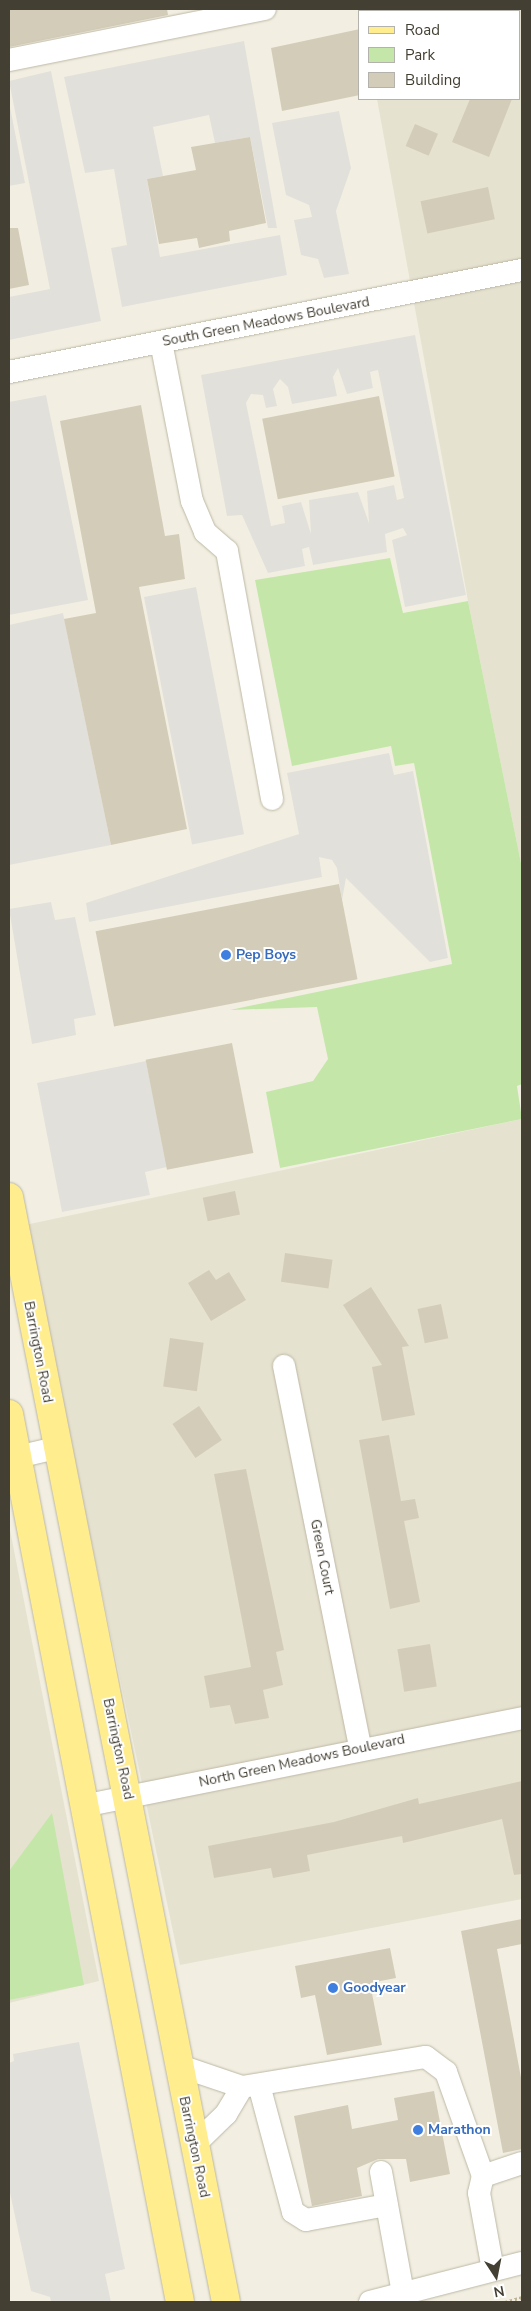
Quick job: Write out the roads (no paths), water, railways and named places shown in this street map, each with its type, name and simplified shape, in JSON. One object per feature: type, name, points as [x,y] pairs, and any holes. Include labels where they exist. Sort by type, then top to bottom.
[{"type":"main road","name":"Barrington Road","points":[[9,1197],[56,1448],[128,1797],[177,2065],[226,2302]]},
{"type":"main road","points":[[9,1414],[13,1458],[180,2302]]},
{"type":"street","points":[[9,60],[266,9]]},
{"type":"street","name":"South Green Meadows Boulevard","points":[[9,372],[522,270]]},
{"type":"street","points":[[161,342],[192,501],[204,532],[227,551],[272,799]]},
{"type":"street","name":"Green Court","points":[[284,1366],[360,1748]]},
{"type":"street","points":[[13,1458],[56,1448]]},
{"type":"street","name":"North Green Meadows Boulevard","points":[[83,1806],[360,1748],[522,1718]]},
{"type":"street","points":[[177,2065],[250,2086],[426,2057],[446,2072],[483,2176],[479,2193],[494,2270]]},
{"type":"street","points":[[194,2144],[226,2114],[250,2086]]},
{"type":"street","points":[[250,2086],[293,2212],[306,2220],[387,2205]]},
{"type":"street","points":[[483,2176],[522,2163]]},
{"type":"street","points":[[381,2172],[403,2293]]},
{"type":"street","points":[[370,2302],[522,2263]]},
{"type":"place","name":"Pep Boys","points":[[226,955]]},
{"type":"place","name":"Goodyear","points":[[333,1988]]},
{"type":"place","name":"Marathon","points":[[418,2130]]}]
